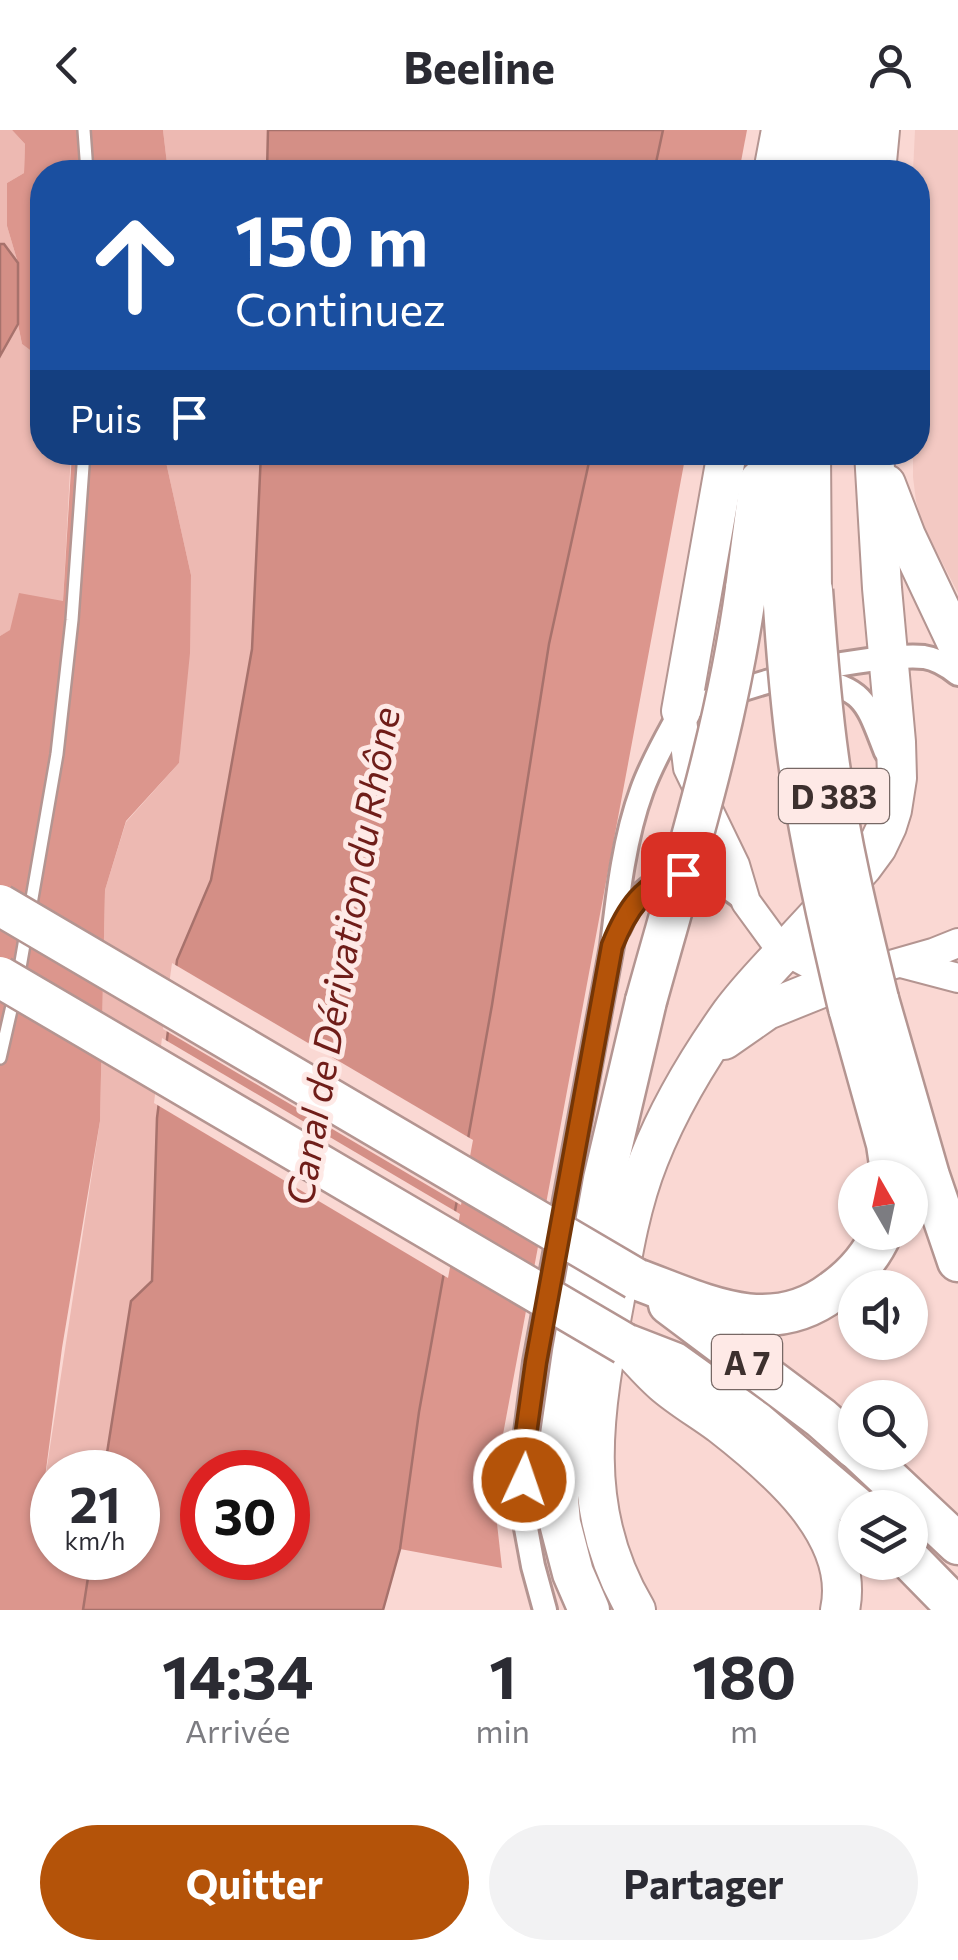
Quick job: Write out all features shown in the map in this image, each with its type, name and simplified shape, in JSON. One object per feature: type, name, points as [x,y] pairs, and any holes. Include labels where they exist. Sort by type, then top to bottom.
[{"type":"highway","points":[[775,160],[781,130]]},
{"type":"highway","points":[[806,160],[810,130]]},
{"type":"highway","points":[[840,160],[844,130]]},
{"type":"highway","points":[[877,160],[880,130]]},
{"type":"highway","points":[[681,711],[725,465]]},
{"type":"highway","name":"D 383","points":[[766,465],[780,590],[822,712],[858,921],[859,995],[958,1261]]},
{"type":"highway","points":[[780,590],[781,465]]},
{"type":"highway","name":"D 383","points":[[590,1610],[573,1573],[558,1500],[560,1442],[604,1179],[646,1001],[732,677],[780,590],[808,465]]},
{"type":"highway","points":[[636,1610],[611,1560],[599,1517],[594,1472],[600,1382],[628,1224],[640,1184],[674,1106],[730,1015],[756,980],[863,866],[877,847],[892,810],[897,778],[896,742],[875,465]]},
{"type":"highway","points":[[879,465],[906,536],[958,646]]},
{"type":"highway","name":"A 7","points":[[0,905],[636,1279],[838,1434]]},
{"type":"highway","name":"A 7","points":[[0,977],[625,1344],[674,1362],[756,1422],[838,1492]]},
{"type":"highway","points":[[706,1053],[766,1010],[859,995],[889,1160]]},
{"type":"highway","points":[[636,1279],[726,1312],[750,1316],[781,1314],[811,1305],[846,1282],[872,1250]]},
{"type":"highway","points":[[625,1344],[663,1383],[723,1427],[799,1496],[828,1535],[836,1554],[844,1584],[840,1610]]},
{"type":"highway","name":"A 7","points":[[880,1470],[958,1544]]},
{"type":"highway","points":[[928,1578],[958,1609]]},
{"type":"street","points":[[545,1610],[532,1566],[524,1512],[524,1448],[536,1362],[612,946],[618,889],[641,793],[681,711],[718,697],[832,665],[889,657],[932,659],[958,674]]},
{"type":"street","points":[[788,677],[837,684],[858,696],[871,714],[897,778]]},
{"type":"street","points":[[681,711],[688,768],[736,864],[746,902]]},
{"type":"street","points":[[612,946],[622,920],[649,888],[672,876],[694,874],[734,891],[785,951],[859,995],[899,962],[933,954],[958,942]]},
{"type":"street","points":[[899,962],[958,978]]},
{"type":"lane","points":[[84,130],[85,160]]},
{"type":"lane","points":[[0,1058],[10,1022],[57,754],[83,465]]},
{"type":"shaded area","points":[[0,130],[12,130],[25,144],[24,173],[7,183],[7,226],[18,263],[18,324],[22,344],[30,350],[30,465],[70,465],[63,602],[0,636]]},
{"type":"shaded area","points":[[12,130],[163,130],[167,160],[30,160],[30,350],[22,344],[18,324],[18,263],[7,226],[7,183],[24,173],[25,144]]},
{"type":"shaded area","points":[[163,130],[268,130],[267,160],[167,160]]},
{"type":"shaded area","points":[[663,130],[747,130],[741,160],[657,160]]},
{"type":"shaded area","points":[[915,130],[958,130],[958,593],[923,525],[913,477],[913,465],[930,465],[930,160],[914,160]]},
{"type":"shaded area","points":[[71,465],[167,465],[191,575],[190,653],[179,763],[126,821],[105,890],[100,1121],[49,1450],[30,1450],[30,1580],[88,1580],[83,1610],[0,1610],[0,636],[10,630],[19,593],[63,601]]},
{"type":"shaded area","points":[[167,465],[260,465],[252,649],[211,880],[177,961],[157,1118],[152,1282],[131,1301],[107,1450],[50,1450],[100,1121],[105,890],[126,822],[179,763],[191,575]]},
{"type":"shaded area","points":[[588,465],[684,465],[493,1488],[502,1568],[400,1549],[419,1412],[492,1005],[549,644]]},
{"type":"water","points":[[268,130],[663,130],[657,160],[267,160]]},
{"type":"water","points":[[0,244],[18,263],[18,324],[0,356]]},
{"type":"water","name":"Canal de Dérivation du Rhône","points":[[260,465],[588,465],[549,644],[492,1005],[419,1412],[400,1549],[383,1610],[83,1610],[88,1580],[160,1580],[160,1450],[107,1450],[131,1301],[152,1281],[157,1118],[177,960],[211,880],[252,649]]},
{"type":"pier","points":[[172,963],[473,1140],[461,1205],[163,1029]]},
{"type":"pier","points":[[162,1038],[460,1214],[448,1278],[154,1103]]},
{"type":"route","points":[[524,1480],[524,1448],[536,1362],[612,946],[622,920],[641,896],[660,880],[683,874]]}]
